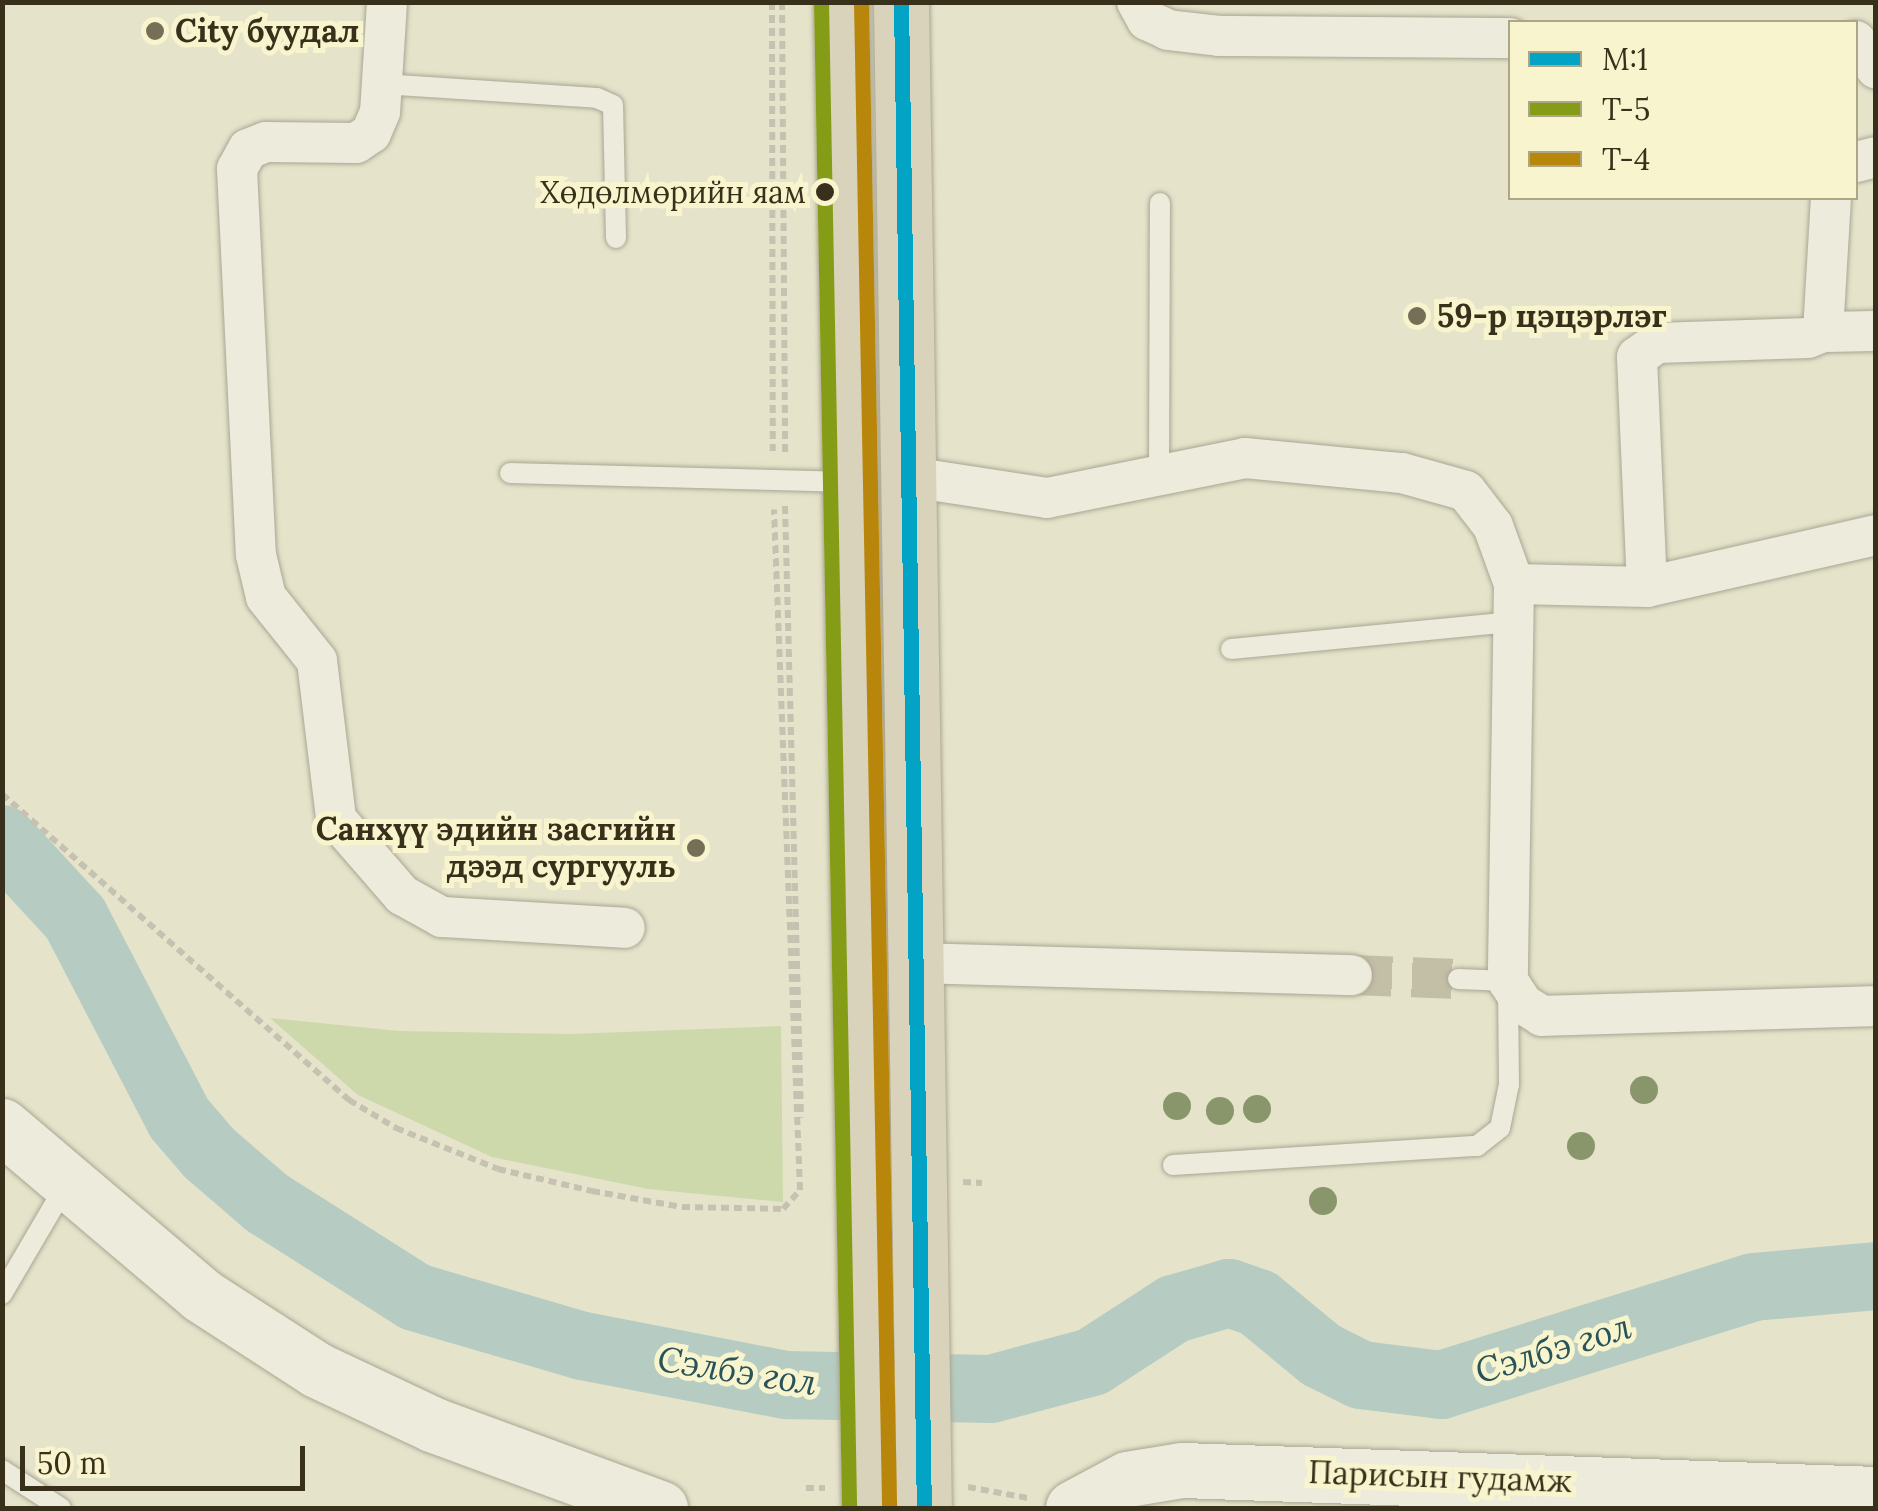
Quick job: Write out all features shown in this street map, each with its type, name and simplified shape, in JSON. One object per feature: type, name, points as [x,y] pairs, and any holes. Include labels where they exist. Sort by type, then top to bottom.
[{"type":"highway","points":[[841,2],[851,482],[891,1231],[923,1492]]},
{"type":"highway","points":[[868,1493],[917,963],[904,476],[901,2]]},
{"type":"street","points":[[387,2],[382,84],[371,133],[356,143],[266,142],[248,148],[237,169],[256,555],[266,596],[317,661],[336,819],[402,895],[442,917],[625,928]]},
{"type":"street","points":[[1137,2],[1148,20],[1168,30],[1219,36],[1508,38]]},
{"type":"street","points":[[1858,45],[1876,69]]},
{"type":"street","points":[[1823,332],[1831,200]]},
{"type":"street","points":[[1647,587],[1637,357],[1656,343],[1808,338],[1823,332],[1876,331]]},
{"type":"street","points":[[904,476],[1047,498],[1245,458],[1432,480],[1466,491],[1482,506],[1513,603],[1508,981],[1523,1004],[1542,1016],[1876,1006]]},
{"type":"street","points":[[1513,603],[1647,587],[1876,535]]},
{"type":"street","points":[[917,963],[1352,975]]},
{"type":"street","points":[[2,1126],[200,1295],[317,1370],[434,1425],[660,1508]]},
{"type":"street","name":"Парисын гудамж","points":[[1073,1508],[1127,1478],[1182,1470],[1864,1498]]},
{"type":"lane","points":[[382,84],[597,98],[614,106],[616,238]]},
{"type":"lane","points":[[1159,473],[1160,203]]},
{"type":"lane","points":[[510,473],[851,482]]},
{"type":"lane","points":[[1231,649],[1513,603]]},
{"type":"lane","points":[[1173,1165],[1477,1146],[1500,1128],[1509,1084],[1508,981],[1458,979]]},
{"type":"lane","points":[[2,1294],[67,1183]]},
{"type":"lane","points":[[2,1470],[61,1508]]},
{"type":"path","points":[[2,794],[334,1088],[396,1128],[498,1168],[592,1191],[682,1206],[784,1209],[800,1190],[779,481],[772,2]]},
{"type":"path","points":[[782,2],[779,481],[802,1181],[821,1180]]},
{"type":"path","points":[[988,1488],[1022,1492],[1038,1508]]},
{"type":"green space","points":[[270,1018],[399,1031],[571,1034],[781,1026],[783,1202],[648,1189],[492,1157],[358,1095]]},
{"type":"waterway","name":"Сэлбэ гол","points":[[2,839],[75,918],[179,1118],[209,1153],[267,1203],[415,1297],[583,1346],[786,1385],[991,1389],[1092,1362],[1174,1309],[1229,1293],[1258,1303],[1321,1355],[1361,1375],[1441,1385],[1753,1287],[1876,1276]]},
{"type":"tunnel","points":[[1352,975],[1458,979]]},
{"type":"transit line","name":"Т-5","points":[[821,2],[849,1508]]},
{"type":"transit line","name":"Т-4","points":[[861,2],[889,1508]]},
{"type":"transit line","name":"М:1","points":[[901,2],[924,1508]]},
{"type":"place","name":"City буудал","points":[[155,31]]},
{"type":"place","name":"Хөдөлмөрийн яам","points":[[825,192]]},
{"type":"place","name":"59-р цэцэрлэг","points":[[1417,316]]},
{"type":"place","name":"Санхүү эдийн засгийн дээд сургууль","points":[[696,848]]}]
